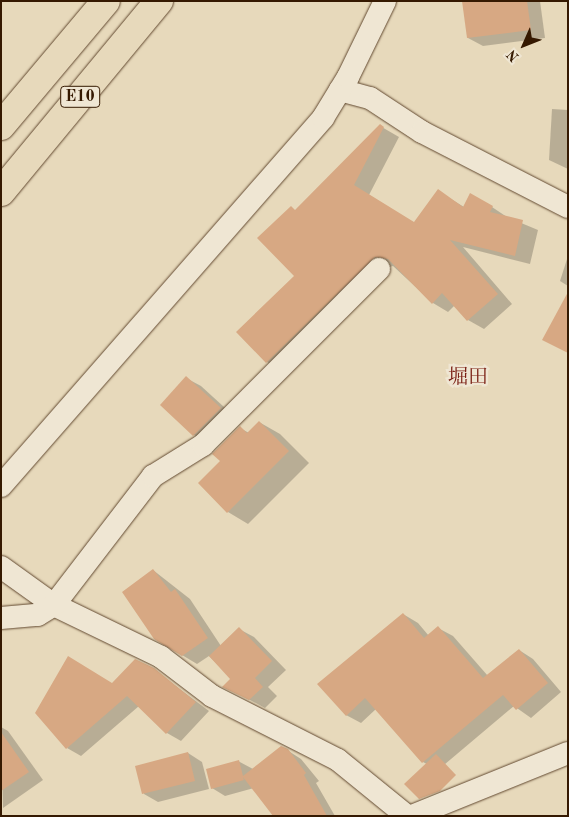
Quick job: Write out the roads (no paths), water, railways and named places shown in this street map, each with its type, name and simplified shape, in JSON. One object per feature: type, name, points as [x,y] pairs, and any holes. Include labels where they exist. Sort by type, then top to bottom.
[{"type":"highway","name":"E10","points":[[1,126],[106,1]]},
{"type":"highway","name":"E10","points":[[1,192],[159,1]]},
{"type":"street","points":[[1,486],[323,118],[340,90],[385,1]]},
{"type":"street","points":[[340,90],[370,98],[422,132],[568,207]]},
{"type":"street","points":[[1,618],[38,615],[54,605],[153,476],[203,445],[379,268]]},
{"type":"street","points":[[1,567],[54,605],[161,657],[212,696],[338,760],[407,816]]},
{"type":"street","points":[[412,816],[568,753]]},
{"type":"district","name":"堀田","points":[[468,378]]}]
